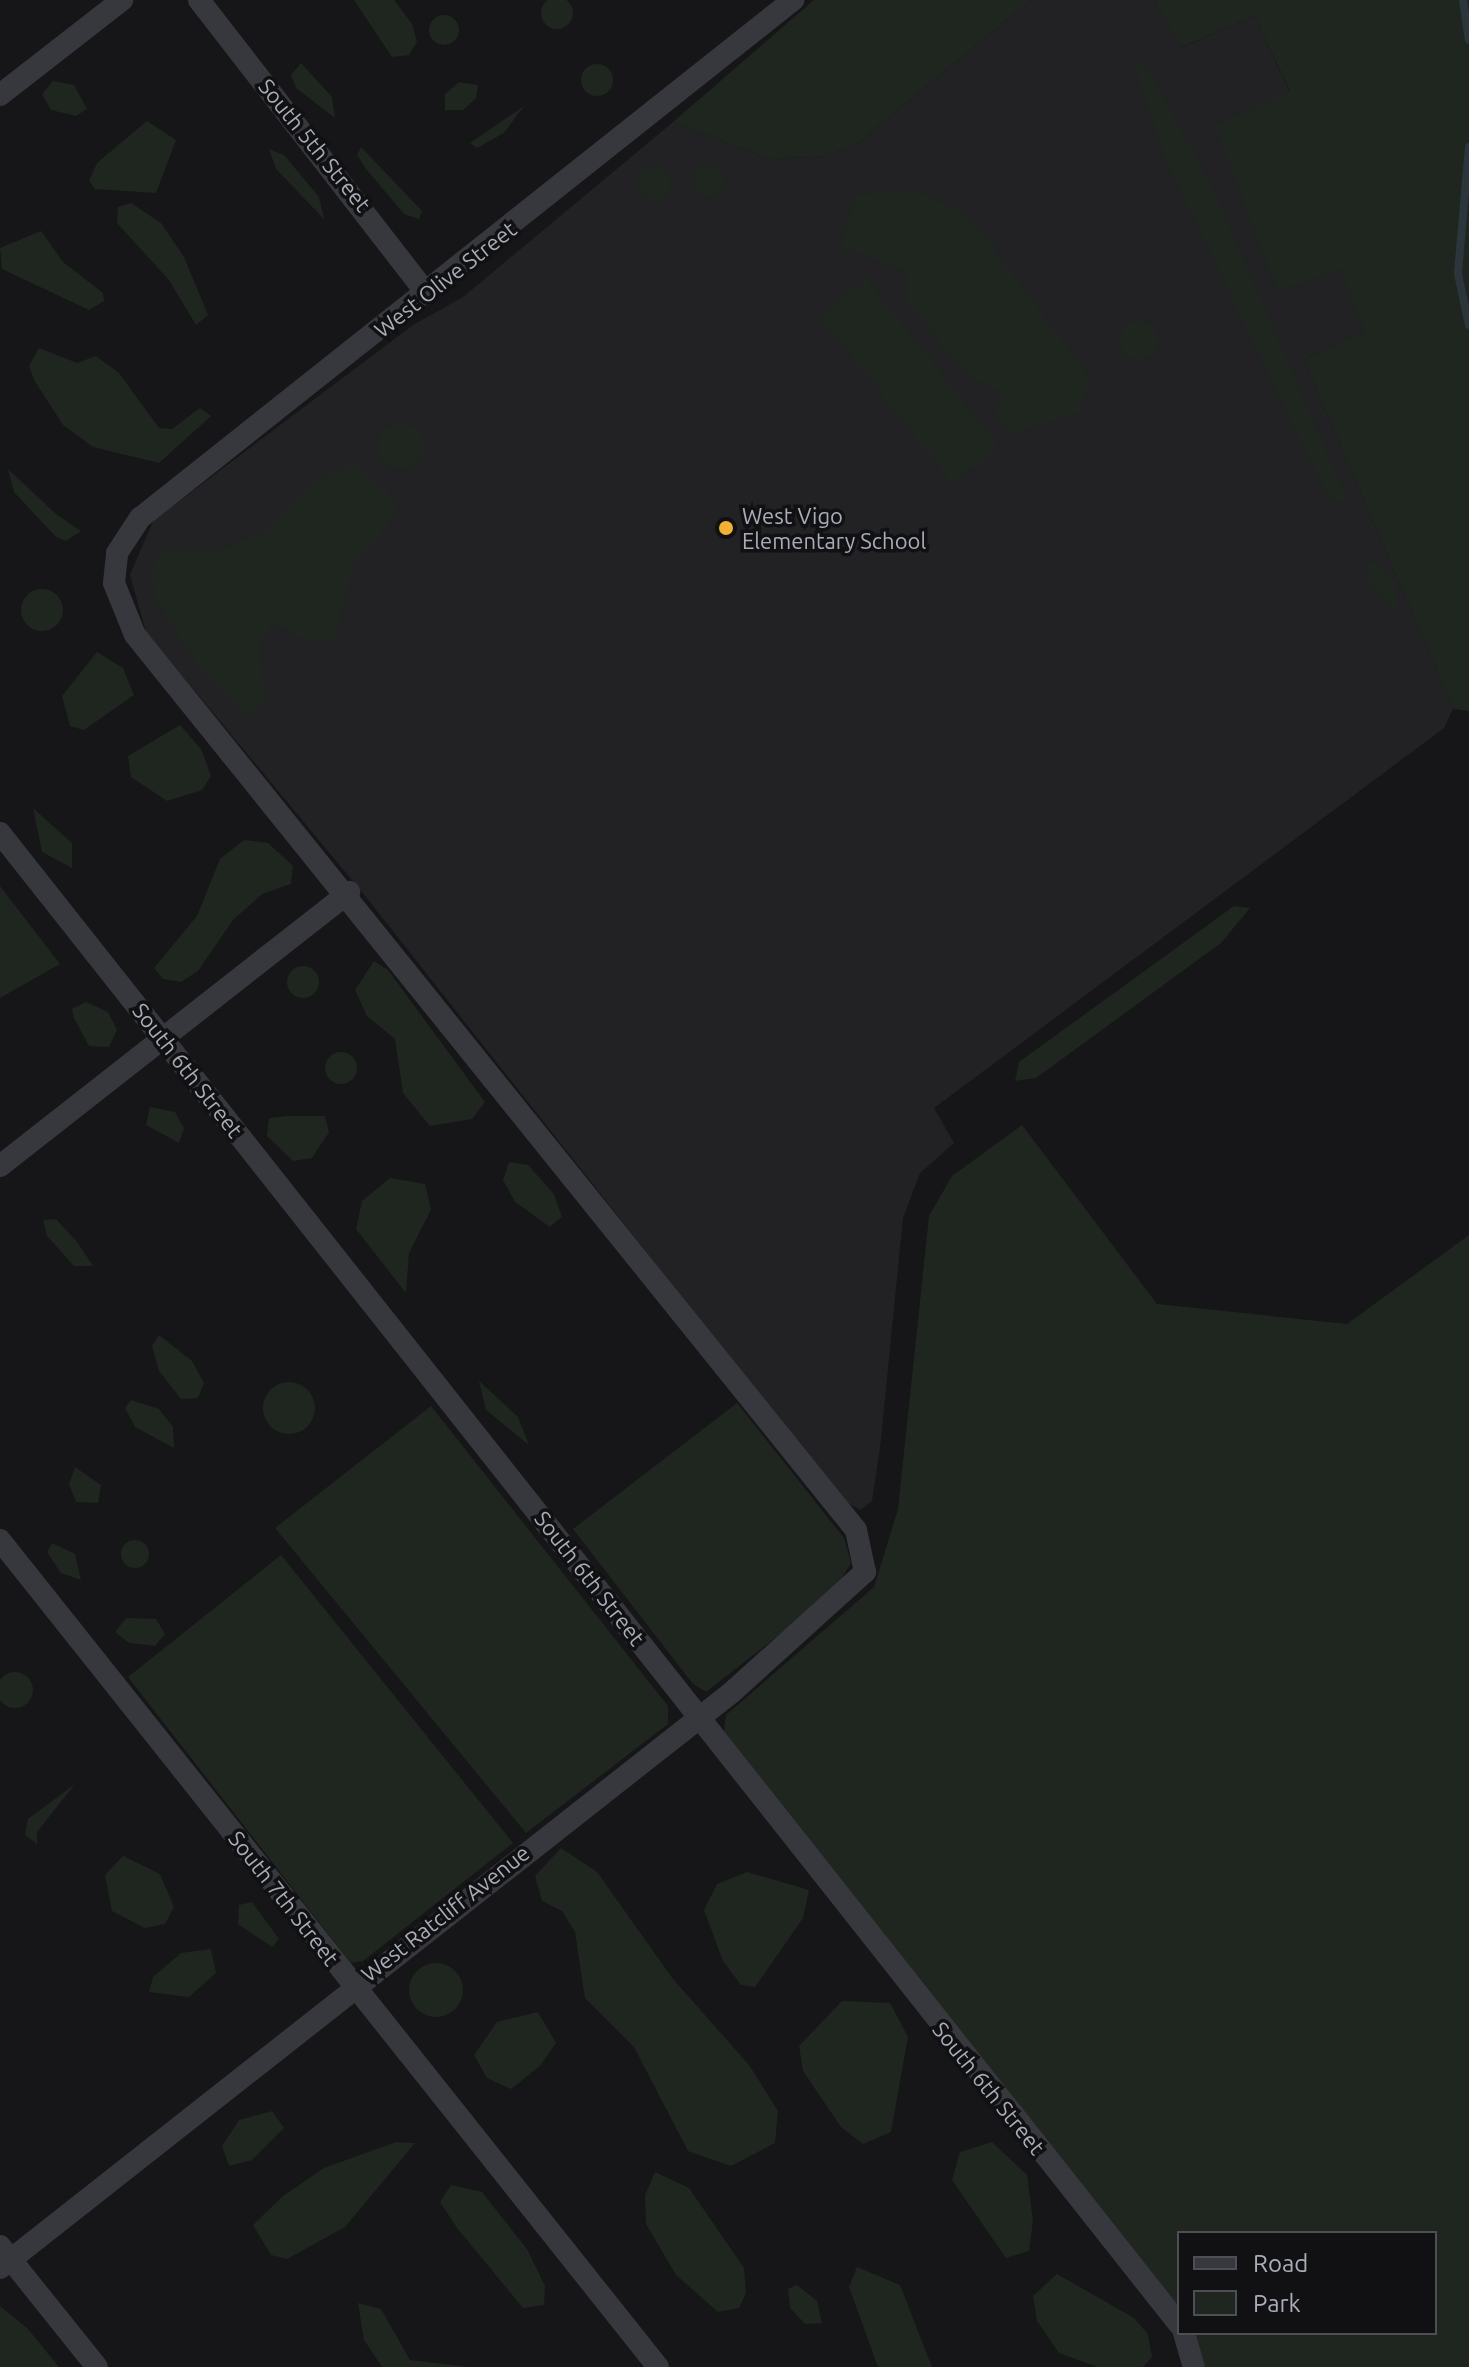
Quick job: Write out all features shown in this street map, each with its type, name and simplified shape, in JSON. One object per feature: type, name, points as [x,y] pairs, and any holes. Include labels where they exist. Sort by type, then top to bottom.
[{"type":"street","points":[[0,95],[122,0]]},
{"type":"street","name":"South 5th Street","points":[[199,0],[427,294]]},
{"type":"street","name":"West Olive Street","points":[[349,892],[135,635],[116,599],[115,569],[127,532],[140,518],[427,294],[780,4]]},
{"type":"street","name":"South 6th Street","points":[[0,833],[1177,2321]]},
{"type":"street","points":[[0,1166],[349,892]]},
{"type":"street","name":"West Ratcliff Avenue","points":[[4,2258],[700,1718],[854,1589],[865,1572],[864,1545],[349,892]]},
{"type":"street","name":"South 7th Street","points":[[0,1540],[658,2367]]},
{"type":"street","points":[[4,2258],[97,2367]]},
{"type":"street","points":[[1185,2335],[1194,2367]]},
{"type":"shaded area","points":[[1031,0],[1154,0],[1183,47],[1254,16],[1290,92],[1216,126],[1277,293],[1340,267],[1366,332],[1304,360],[1453,709],[1444,728],[934,1108],[954,1143],[920,1173],[903,1218],[880,1448],[872,1501],[861,1510],[844,1502],[366,897],[146,632],[130,575],[153,521],[413,325],[463,297],[673,122],[769,159],[827,156],[859,142]]},
{"type":"green space","points":[[550,-1],[564,-1],[572,7],[572,19],[563,28],[551,28],[542,19],[542,7]]},
{"type":"green space","points":[[354,0],[394,0],[412,24],[417,42],[409,55],[392,57]]},
{"type":"green space","points":[[814,0],[1031,0],[859,142],[827,156],[769,159],[673,122]]},
{"type":"green space","points":[[1154,0],[1469,0],[1469,711],[1453,709],[1304,360],[1365,332],[1340,268],[1277,293],[1215,126],[1290,91],[1254,16],[1182,47]]},
{"type":"green space","points":[[444,15],[454,20],[459,30],[454,40],[444,45],[434,40],[429,30],[434,20]]},
{"type":"green space","points":[[1133,60],[1145,64],[1212,186],[1347,499],[1338,503],[1323,488],[1164,156]]},
{"type":"green space","points":[[301,63],[332,97],[335,118],[296,88],[291,75]]},
{"type":"green space","points":[[597,64],[608,69],[613,80],[608,91],[597,96],[586,91],[581,80],[586,69]]},
{"type":"green space","points":[[53,81],[74,85],[87,109],[76,116],[51,110],[42,94]]},
{"type":"green space","points":[[459,82],[478,85],[476,98],[463,110],[445,110],[445,94]]},
{"type":"green space","points":[[524,106],[504,133],[477,148],[470,143]]},
{"type":"green space","points":[[147,121],[176,140],[156,193],[95,189],[89,181],[97,163]]},
{"type":"green space","points":[[361,147],[422,211],[419,219],[404,214],[366,169],[357,155]]},
{"type":"green space","points":[[269,149],[284,155],[319,197],[324,219],[276,169]]},
{"type":"green space","points":[[709,165],[721,169],[725,181],[721,193],[709,197],[697,193],[693,181],[697,169]]},
{"type":"green space","points":[[654,166],[666,171],[671,183],[666,195],[654,200],[642,195],[637,183],[642,171]]},
{"type":"green space","points":[[914,191],[958,209],[991,244],[1090,379],[1079,412],[1014,433],[993,419],[1002,393],[969,377],[905,299],[907,271],[841,247],[856,195]]},
{"type":"green space","points":[[131,203],[161,223],[184,257],[208,315],[196,325],[169,280],[117,223],[118,207]]},
{"type":"green space","points":[[41,231],[63,262],[103,293],[104,301],[89,310],[2,269],[0,248]]},
{"type":"green space","points":[[866,279],[999,447],[953,484],[819,316]]},
{"type":"green space","points":[[1139,321],[1152,327],[1158,340],[1152,353],[1139,359],[1126,353],[1120,340],[1126,327]]},
{"type":"green space","points":[[39,348],[77,363],[96,356],[119,373],[159,428],[172,429],[200,408],[211,416],[159,463],[93,447],[63,425],[34,380],[29,366]]},
{"type":"green space","points":[[401,423],[417,430],[424,446],[417,462],[401,469],[385,462],[378,446],[385,430]]},
{"type":"green space","points":[[353,463],[393,497],[397,513],[353,566],[334,640],[303,639],[274,623],[258,644],[266,702],[247,716],[197,665],[155,599],[151,568],[167,549],[219,552],[268,529],[311,484]]},
{"type":"green space","points":[[8,469],[56,514],[81,531],[66,541],[56,537],[14,492]]},
{"type":"green space","points":[[1377,561],[1393,581],[1400,615],[1369,586],[1366,563]]},
{"type":"green space","points":[[42,589],[57,595],[63,610],[57,625],[42,631],[27,625],[21,610],[27,595]]},
{"type":"green space","points":[[97,652],[123,668],[134,695],[84,730],[70,726],[62,696]]},
{"type":"green space","points":[[180,725],[201,749],[211,776],[202,790],[167,801],[131,777],[128,756]]},
{"type":"green space","points":[[33,808],[72,843],[72,868],[42,852]]},
{"type":"green space","points":[[244,840],[268,843],[293,866],[291,884],[262,894],[233,920],[198,971],[181,982],[163,979],[154,968],[197,916],[220,859]]},
{"type":"green space","points":[[0,886],[60,964],[0,998]]},
{"type":"green space","points":[[1234,906],[1250,908],[1221,943],[1036,1078],[1015,1081],[1019,1062]]},
{"type":"green space","points":[[374,961],[388,970],[485,1102],[472,1119],[430,1126],[403,1093],[395,1039],[367,1016],[355,990]]},
{"type":"green space","points":[[303,966],[314,971],[319,982],[314,993],[303,998],[292,993],[287,982],[292,971]]},
{"type":"green space","points":[[86,1002],[108,1012],[117,1030],[109,1047],[89,1046],[74,1018],[72,1009]]},
{"type":"green space","points":[[341,1052],[353,1056],[357,1068],[353,1080],[341,1084],[329,1080],[325,1068],[329,1056]]},
{"type":"green space","points":[[150,1107],[175,1112],[184,1128],[179,1143],[146,1125]]},
{"type":"green space","points":[[325,1116],[329,1132],[312,1158],[293,1161],[267,1136],[269,1118]]},
{"type":"green space","points":[[1022,1125],[1157,1304],[1347,1324],[1469,1235],[1469,2367],[1201,2367],[1194,2335],[1437,2335],[1437,2231],[1177,2231],[1177,2309],[724,1731],[726,1715],[874,1587],[898,1509],[929,1216],[952,1176]]},
{"type":"green space","points":[[509,1162],[528,1165],[554,1194],[562,1217],[550,1227],[515,1202],[503,1180]]},
{"type":"green space","points":[[390,1178],[425,1184],[431,1210],[409,1253],[406,1293],[356,1229],[362,1201]]},
{"type":"green space","points":[[56,1219],[93,1266],[74,1266],[47,1236],[43,1220]]},
{"type":"green space","points":[[159,1335],[192,1361],[204,1383],[198,1398],[181,1399],[159,1371],[152,1346]]},
{"type":"green space","points":[[479,1381],[518,1417],[529,1445],[486,1410]]},
{"type":"green space","points":[[289,1382],[307,1390],[315,1408],[307,1426],[289,1434],[271,1426],[263,1408],[271,1390]]},
{"type":"green space","points":[[131,1400],[159,1409],[173,1427],[174,1448],[135,1427],[125,1408]]},
{"type":"green space","points":[[737,1403],[844,1538],[851,1563],[833,1593],[706,1692],[693,1684],[573,1529]]},
{"type":"green space","points":[[431,1406],[668,1706],[668,1724],[526,1833],[275,1528]]},
{"type":"green space","points":[[75,1467],[101,1485],[98,1503],[76,1502],[69,1484]]},
{"type":"green space","points":[[135,1540],[145,1544],[149,1554],[145,1564],[135,1568],[125,1564],[121,1554],[125,1544]]},
{"type":"green space","points":[[52,1543],[75,1554],[81,1580],[61,1573],[47,1552]]},
{"type":"green space","points":[[281,1555],[513,1843],[363,1961],[351,1963],[128,1677]]},
{"type":"green space","points":[[126,1618],[156,1619],[165,1634],[155,1646],[129,1643],[115,1632]]},
{"type":"green space","points":[[8,1673],[22,1673],[32,1683],[32,1697],[22,1707],[8,1707],[-1,1698],[-1,1682]]},
{"type":"green space","points":[[75,1784],[37,1832],[37,1844],[25,1835],[28,1819]]},
{"type":"green space","points":[[561,1848],[597,1872],[673,1979],[749,2065],[778,2111],[775,2143],[731,2166],[688,2151],[634,2047],[585,1998],[575,1932],[562,1911],[542,1901],[535,1876]]},
{"type":"green space","points":[[123,1856],[160,1874],[174,1907],[165,1924],[145,1928],[112,1911],[105,1875]]},
{"type":"green space","points":[[747,1872],[809,1890],[803,1918],[755,1987],[741,1985],[723,1961],[704,1910],[717,1884]]},
{"type":"green space","points":[[252,1902],[279,1939],[272,1947],[238,1924],[239,1905]]},
{"type":"green space","points":[[211,1949],[216,1973],[189,1997],[149,1992],[153,1977],[181,1953]]},
{"type":"green space","points":[[436,1963],[455,1971],[463,1990],[455,2009],[436,2017],[417,2009],[409,1990],[417,1971]]},
{"type":"green space","points":[[842,2001],[890,2003],[908,2037],[891,2132],[863,2144],[841,2127],[803,2071],[799,2046]]},
{"type":"green space","points":[[538,2012],[556,2043],[540,2066],[511,2089],[487,2078],[474,2055],[497,2022]]},
{"type":"green space","points":[[272,2111],[284,2128],[252,2160],[229,2166],[222,2146],[239,2120]]},
{"type":"green space","points":[[396,2142],[415,2143],[345,2227],[287,2259],[271,2255],[253,2225],[283,2196],[324,2168]]},
{"type":"green space","points":[[992,2142],[1027,2175],[1033,2221],[1029,2251],[1006,2258],[952,2180],[960,2152]]},
{"type":"green space","points":[[655,2172],[689,2188],[744,2268],[746,2293],[739,2308],[718,2312],[676,2275],[646,2224],[645,2195]]},
{"type":"green space","points":[[451,2185],[482,2192],[527,2249],[545,2286],[544,2305],[523,2308],[457,2228],[440,2202]]},
{"type":"green space","points":[[857,2267],[900,2285],[932,2367],[878,2367],[849,2287]]},
{"type":"green space","points":[[1057,2274],[1134,2318],[1148,2334],[1152,2357],[1143,2367],[1097,2367],[1059,2353],[1037,2321],[1033,2296]]},
{"type":"green space","points":[[797,2285],[817,2301],[822,2323],[805,2324],[790,2308],[788,2289]]},
{"type":"green space","points":[[358,2303],[381,2309],[410,2360],[469,2367],[382,2367],[364,2340]]},
{"type":"green space","points":[[0,2306],[28,2329],[59,2367],[0,2367]]},
{"type":"waterway","points":[[1463,0],[1469,40]]},
{"type":"waterway","points":[[1469,147],[1458,274],[1469,325]]},
{"type":"place","name":"West Vigo Elementary School","points":[[726,528]]}]
